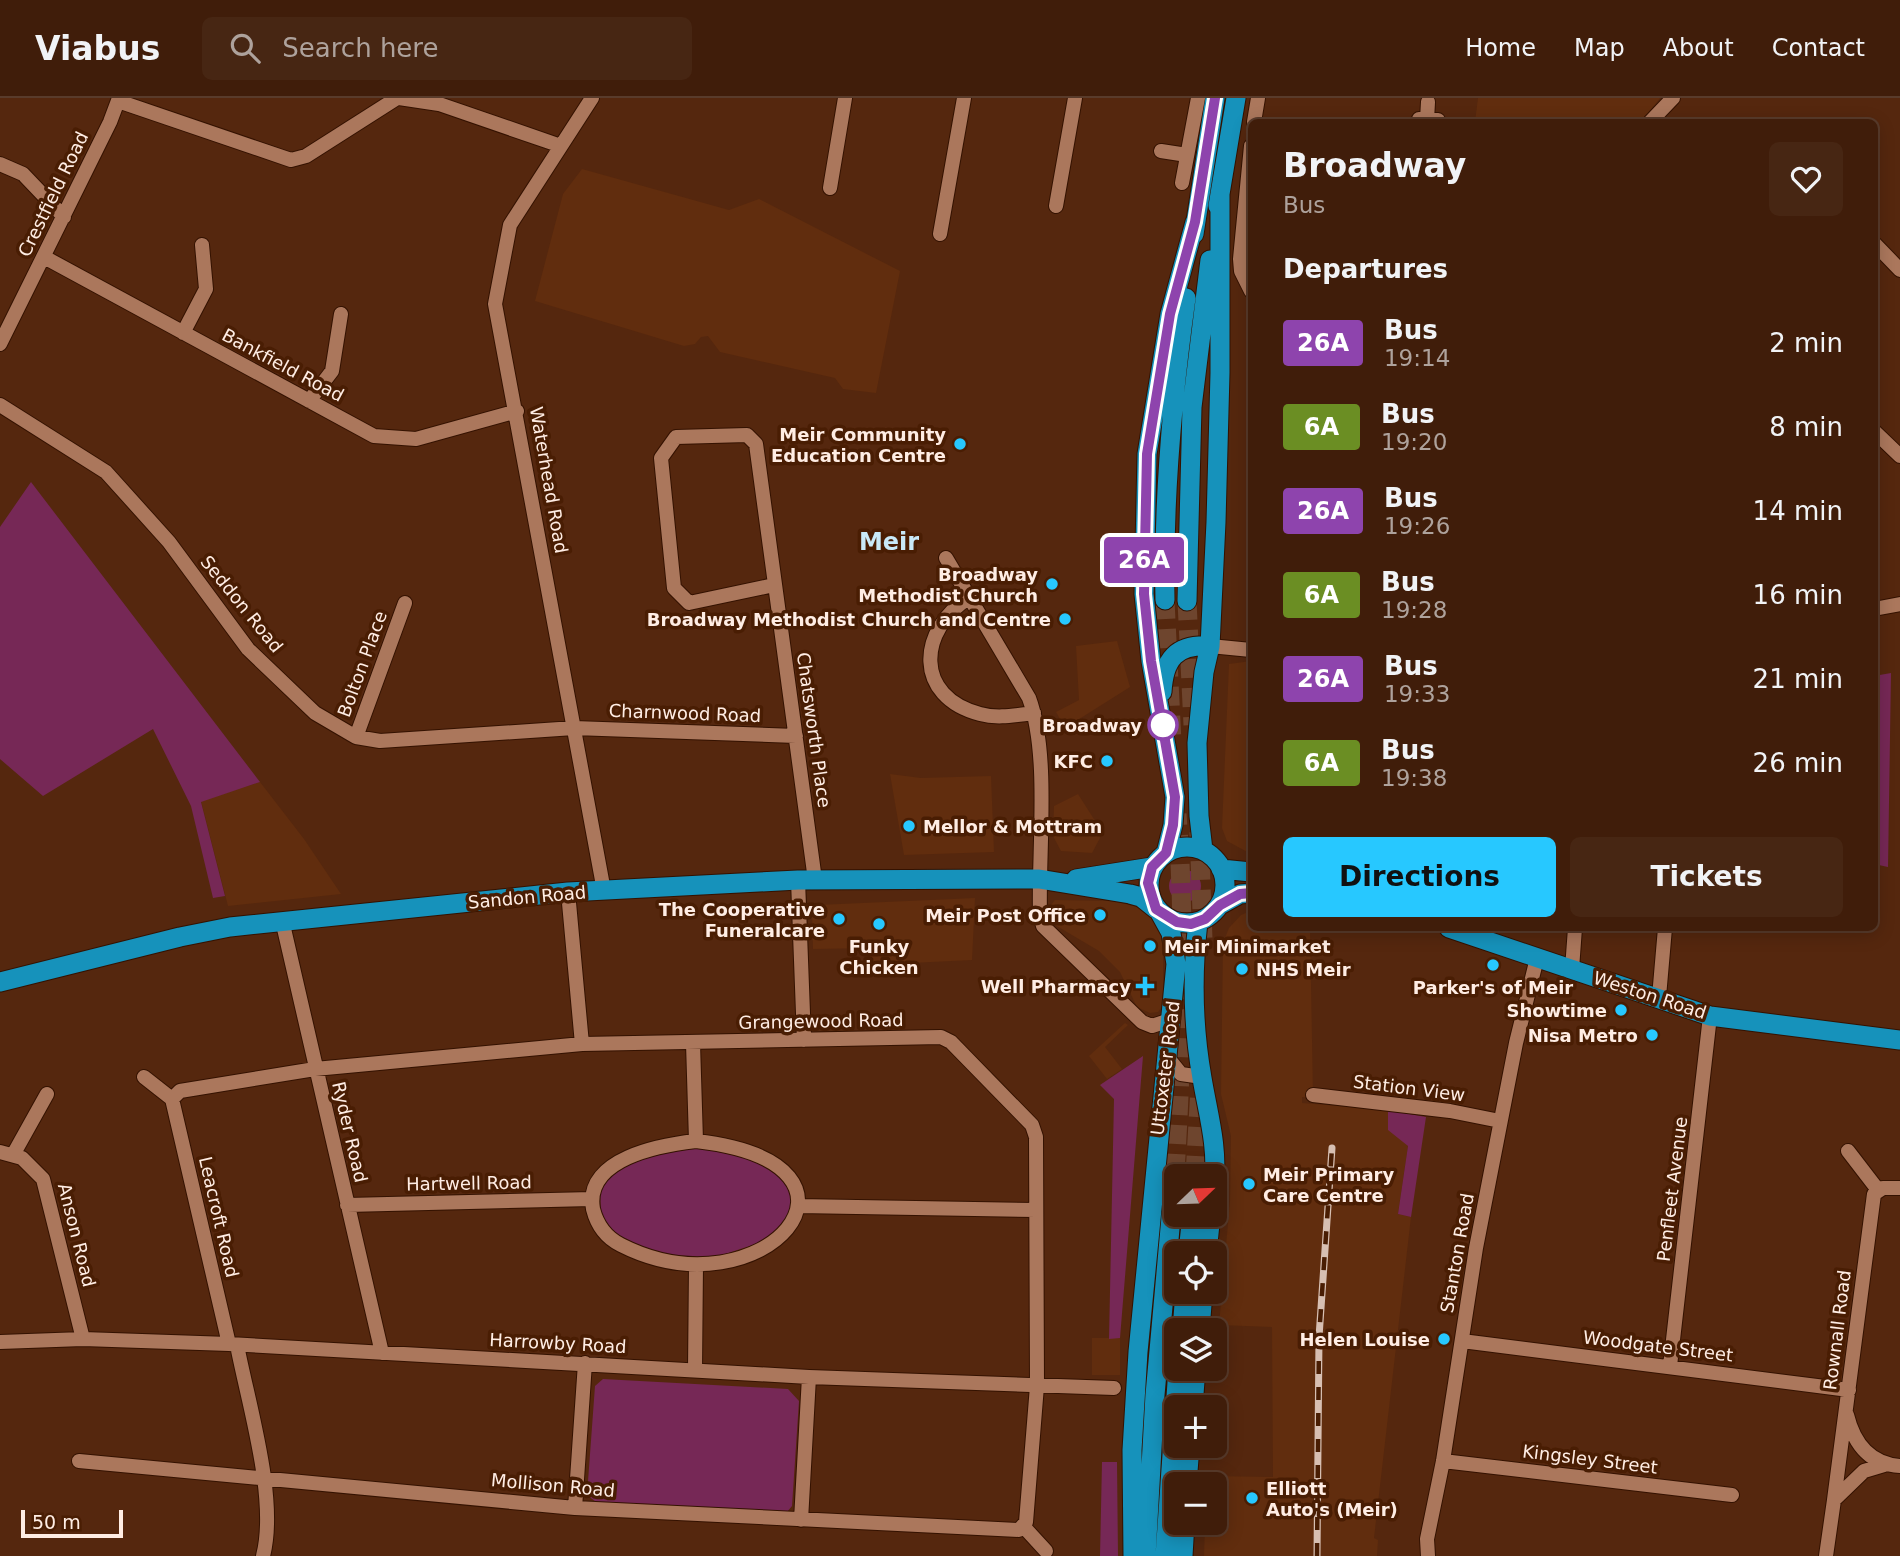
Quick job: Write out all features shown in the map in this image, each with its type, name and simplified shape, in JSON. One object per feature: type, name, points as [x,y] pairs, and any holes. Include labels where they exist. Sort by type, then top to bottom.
[{"type":"highway","points":[[1165,600],[1164,526],[1169,436],[1195,222],[1215,98]]},
{"type":"highway","points":[[1187,601],[1192,407],[1220,194],[1236,98]]},
{"type":"highway","points":[[1203,850],[1197,743],[1203,672],[1210,646],[1220,373],[1220,194]]},
{"type":"highway","points":[[1161,717],[1151,661],[1144,594],[1147,454],[1170,314],[1195,222]]},
{"type":"highway","points":[[1161,717],[1165,667],[1170,659],[1196,645],[1210,646]]},
{"type":"highway","name":"Uttoxeter Road","points":[[1133,1556],[1132,1450],[1138,1352],[1161,1102],[1173,1019],[1176,964],[1171,933],[1158,911],[1148,883],[1173,825],[1175,797],[1161,717]]},
{"type":"highway","points":[[1159,860],[1190,847],[1203,850],[1221,869],[1225,884],[1220,905]]},
{"type":"highway","name":"Sandon Road","points":[[1061,880],[1159,860]]},
{"type":"highway","points":[[1221,869],[1248,872]]},
{"type":"highway","name":"Sandon Road","points":[[0,982],[180,937],[282,920],[568,892],[806,880],[1039,879],[1061,880],[1141,897],[1158,911]]},
{"type":"highway","points":[[1158,911],[1177,922],[1198,922],[1220,905],[1240,894],[1248,893]]},
{"type":"highway","name":"Uttoxeter Road","points":[[1198,922],[1194,978],[1202,1077],[1215,1142],[1214,1164]]},
{"type":"highway","name":"Weston Road","points":[[1480,933],[1537,958],[1710,1016],[1900,1040]]},
{"type":"highway","points":[[1146,1556],[1155,1395],[1170,1227]]},
{"type":"highway","points":[[1165,1556],[1177,1381]]},
{"type":"highway","points":[[1183,1556],[1184,1535]]},
{"type":"street","points":[[118,99],[290,160],[306,156],[398,98],[439,104],[561,146]]},
{"type":"street","name":"Waterhead Road","points":[[592,98],[510,225],[495,304],[604,891]]},
{"type":"street","points":[[830,188],[845,98]]},
{"type":"street","points":[[940,234],[964,98]]},
{"type":"street","points":[[1056,206],[1075,98]]},
{"type":"street","points":[[1182,183],[1198,98]]},
{"type":"street","points":[[1254,119],[1258,98]]},
{"type":"street","points":[[1653,119],[1674,98]]},
{"type":"street","name":"Crestfield Road","points":[[0,344],[4,324],[44,257],[118,99]]},
{"type":"street","points":[[1428,103],[1428,119]]},
{"type":"street","points":[[1161,151],[1187,155]]},
{"type":"street","points":[[0,164],[23,174],[64,217]]},
{"type":"street","points":[[1248,173],[1241,235],[1241,271],[1248,285]]},
{"type":"street","points":[[183,333],[206,289],[202,245]]},
{"type":"street","points":[[1878,247],[1900,270]]},
{"type":"street","name":"Bankfield Road","points":[[44,257],[374,436],[416,439],[517,411]]},
{"type":"street","points":[[309,401],[332,371],[341,314]]},
{"type":"street","name":"Seddon Road","points":[[0,405],[106,472],[169,542],[248,649],[315,713],[356,737],[380,741],[574,728]]},
{"type":"street","name":"Chatsworth Place","points":[[774,585],[690,603],[674,588],[661,458],[676,437],[747,435],[756,444],[796,736],[806,880],[804,1041]]},
{"type":"street","points":[[1878,435],[1900,456]]},
{"type":"street","points":[[946,558],[1034,713],[1040,778],[1039,879],[1043,926],[1142,1022],[1152,1026],[1173,1019]]},
{"type":"street","points":[[970,597],[950,610],[936,631],[931,655],[937,683],[956,703],[979,714],[995,718],[1034,713]]},
{"type":"street","name":"Bolton Place","points":[[356,737],[405,603]]},
{"type":"street","points":[[1878,608],[1900,604]]},
{"type":"street","points":[[1210,646],[1248,650]]},
{"type":"street","name":"Charnwood Road","points":[[574,728],[796,736]]},
{"type":"street","points":[[568,892],[582,1044]]},
{"type":"street","name":"Ryder Road","points":[[282,920],[382,1353]]},
{"type":"street","points":[[1572,969],[1575,931]]},
{"type":"street","points":[[1658,997],[1665,931]]},
{"type":"street","name":"Stanton Road","points":[[1427,1556],[1427,1539],[1443,1461],[1500,1121],[1537,958]]},
{"type":"street","name":"Penfleet Avenue","points":[[1670,1366],[1710,1016]]},
{"type":"street","name":"Grangewood Road","points":[[315,1069],[582,1044],[941,1037],[951,1042],[1032,1125],[1036,1137],[1037,1386]]},
{"type":"street","points":[[694,1042],[696,1141]]},
{"type":"street","points":[[1168,1058],[1181,1074],[1202,1077]]},
{"type":"street","points":[[144,1077],[172,1099],[180,1091],[315,1069]]},
{"type":"street","name":"Anson Road","points":[[47,1094],[6,1154],[22,1158],[43,1180],[83,1339]]},
{"type":"street","name":"Station View","points":[[1313,1095],[1450,1111],[1500,1121]]},
{"type":"street","name":"Leacroft Road","points":[[172,1099],[263,1478],[267,1520],[263,1556]]},
{"type":"street","points":[[696,1141],[732,1146],[776,1165],[788,1174],[796,1189],[798,1206],[794,1224],[771,1245],[737,1259],[696,1265],[664,1262],[613,1241],[595,1218],[592,1199],[601,1176],[624,1160],[660,1146],[696,1141]]},
{"type":"street","points":[[1848,1151],[1878,1190],[1900,1188]]},
{"type":"street","name":"Rownall Road","points":[[1826,1556],[1873,1200],[1878,1190]]},
{"type":"street","name":"Hartwell Road","points":[[347,1205],[592,1199]]},
{"type":"street","points":[[798,1206],[1036,1210]]},
{"type":"street","points":[[695,1370],[696,1265]]},
{"type":"street","name":"Harrowby Road","points":[[0,1342],[83,1339],[233,1345],[809,1377],[1114,1388]]},
{"type":"street","name":"Woodgate Street","points":[[1462,1341],[1849,1390]]},
{"type":"street","points":[[575,1508],[585,1363]]},
{"type":"street","points":[[801,1520],[809,1377]]},
{"type":"street","points":[[1037,1386],[1024,1527],[1046,1550]]},
{"type":"street","points":[[1845,1411],[1860,1446],[1875,1461],[1884,1465]]},
{"type":"street","name":"Mollison Road","points":[[79,1461],[575,1508],[1019,1530],[1024,1527]]},
{"type":"street","name":"Kingsley Street","points":[[1443,1461],[1732,1495]]},
{"type":"street","points":[[1834,1500],[1864,1471],[1884,1465],[1900,1466]]},
{"type":"shaded area","points":[[1478,98],[1660,98],[1643,119],[1475,119]]},
{"type":"shaded area","points":[[582,169],[729,210],[759,199],[900,271],[876,393],[843,389],[835,378],[720,352],[708,336],[701,337],[695,344],[684,346],[535,301],[563,194]]},
{"type":"shaded area","points":[[31,482],[260,782],[201,802],[225,896],[213,898],[191,806],[153,729],[43,796],[0,759],[0,527]]},
{"type":"shaded area","points":[[1117,641],[1130,687],[1065,728],[1056,712],[1079,700],[1076,646]]},
{"type":"shaded area","points":[[1248,661],[1248,852],[1227,841],[1222,828],[1229,664]]},
{"type":"shaded area","points":[[1891,673],[1888,867],[1878,865],[1878,675]]},
{"type":"shaded area","points":[[890,774],[921,778],[991,776],[994,852],[904,855]]},
{"type":"shaded area","points":[[260,782],[304,839],[341,894],[228,906],[201,801]]},
{"type":"shaded area","points":[[1078,794],[1099,827],[1100,838],[1092,853],[1061,851],[1053,836],[1054,806]]},
{"type":"shaded area","points":[[1185,870],[1196,875],[1201,886],[1196,897],[1185,902],[1174,897],[1169,886],[1174,875]]},
{"type":"shaded area","points":[[975,898],[972,960],[870,965],[870,948],[813,949],[812,911],[818,905]]},
{"type":"shaded area","points":[[1055,900],[1114,901],[1148,910],[1163,933],[1163,1005],[1158,1012],[1150,1013],[1137,1007],[1120,972],[1099,951],[1050,922],[1047,910]]},
{"type":"shaded area","points":[[1248,912],[1248,931],[1310,931],[1313,1098],[1302,1097],[1302,1103],[1388,1110],[1395,1133],[1408,1146],[1398,1214],[1411,1217],[1374,1538],[1378,1540],[1377,1556],[1204,1556],[1205,1535],[1227,1535],[1227,1476],[1273,1477],[1272,1327],[1227,1325],[1227,1318],[1220,1318],[1221,1304],[1227,1304],[1226,1241],[1230,1201],[1231,1136],[1221,1094],[1223,943],[1229,928],[1241,915]]},
{"type":"shaded area","points":[[1125,1023],[1128,1025],[1105,1047],[1122,1069],[1107,1079],[1089,1056]]},
{"type":"shaded area","points":[[1143,1056],[1120,1338],[1109,1339],[1114,1099],[1100,1085]]},
{"type":"shaded area","points":[[1388,1110],[1426,1117],[1411,1217],[1398,1214],[1408,1146],[1388,1130]]},
{"type":"shaded area","points":[[697,1148],[750,1160],[775,1171],[790,1190],[792,1212],[768,1240],[716,1257],[666,1256],[617,1236],[601,1216],[600,1190],[606,1180],[627,1165],[662,1152]]},
{"type":"shaded area","points":[[1092,1338],[1120,1338],[1120,1375],[1092,1375]]},
{"type":"shaded area","points":[[603,1379],[788,1389],[799,1401],[792,1506],[787,1512],[596,1502],[587,1495],[595,1386]]},
{"type":"shaded area","points":[[1102,1462],[1117,1462],[1118,1556],[1100,1556]]},
{"type":"tunnel","points":[[1165,600],[1172,742]]},
{"type":"tunnel","points":[[1187,601],[1193,725]]},
{"type":"tunnel","points":[[1176,1164],[1182,994],[1177,814]]},
{"type":"tunnel","points":[[1199,832],[1203,939]]},
{"type":"tunnel","points":[[1196,1164],[1200,1088]]},
{"type":"railway","points":[[1317,1556],[1319,1337],[1332,1148]]},
{"type":"bus line","name":"26A","points":[[1215,98],[1195,222],[1170,314],[1147,454],[1144,594],[1151,661],[1175,797],[1173,825],[1166,853],[1152,867],[1148,883],[1156,909],[1177,922],[1191,924],[1205,919],[1220,905],[1240,894],[1248,893]]},
{"type":"place","name":"Meir Community Education Centre","points":[[960,444]]},
{"type":"place","name":"Broadway Methodist Church","points":[[1052,584]]},
{"type":"place","name":"Broadway Methodist Church and Centre","points":[[1065,619]]},
{"type":"place","name":"Broadway","points":[[1163,725]]},
{"type":"place","name":"KFC","points":[[1107,761]]},
{"type":"place","name":"Mellor & Mottram","points":[[909,826]]},
{"type":"place","name":"Meir Post Office","points":[[1100,915]]},
{"type":"place","name":"The Cooperative Funeralcare","points":[[839,919]]},
{"type":"place","name":"Funky Chicken","points":[[879,924]]},
{"type":"place","name":"Meir Minimarket","points":[[1150,946]]},
{"type":"place","name":"Parker's of Meir","points":[[1493,965]]},
{"type":"place","name":"NHS Meir","points":[[1242,969]]},
{"type":"place","name":"Well Pharmacy","points":[[1145,986]]},
{"type":"place","name":"Showtime","points":[[1621,1010]]},
{"type":"place","name":"Nisa Metro","points":[[1652,1035]]},
{"type":"place","name":"Meir Primary Care Centre","points":[[1249,1184]]},
{"type":"place","name":"Helen Louise","points":[[1444,1339]]},
{"type":"place","name":"Elliott Auto's (Meir)","points":[[1252,1498]]},
{"type":"district","name":"Meir","points":[[889,542]]}]
